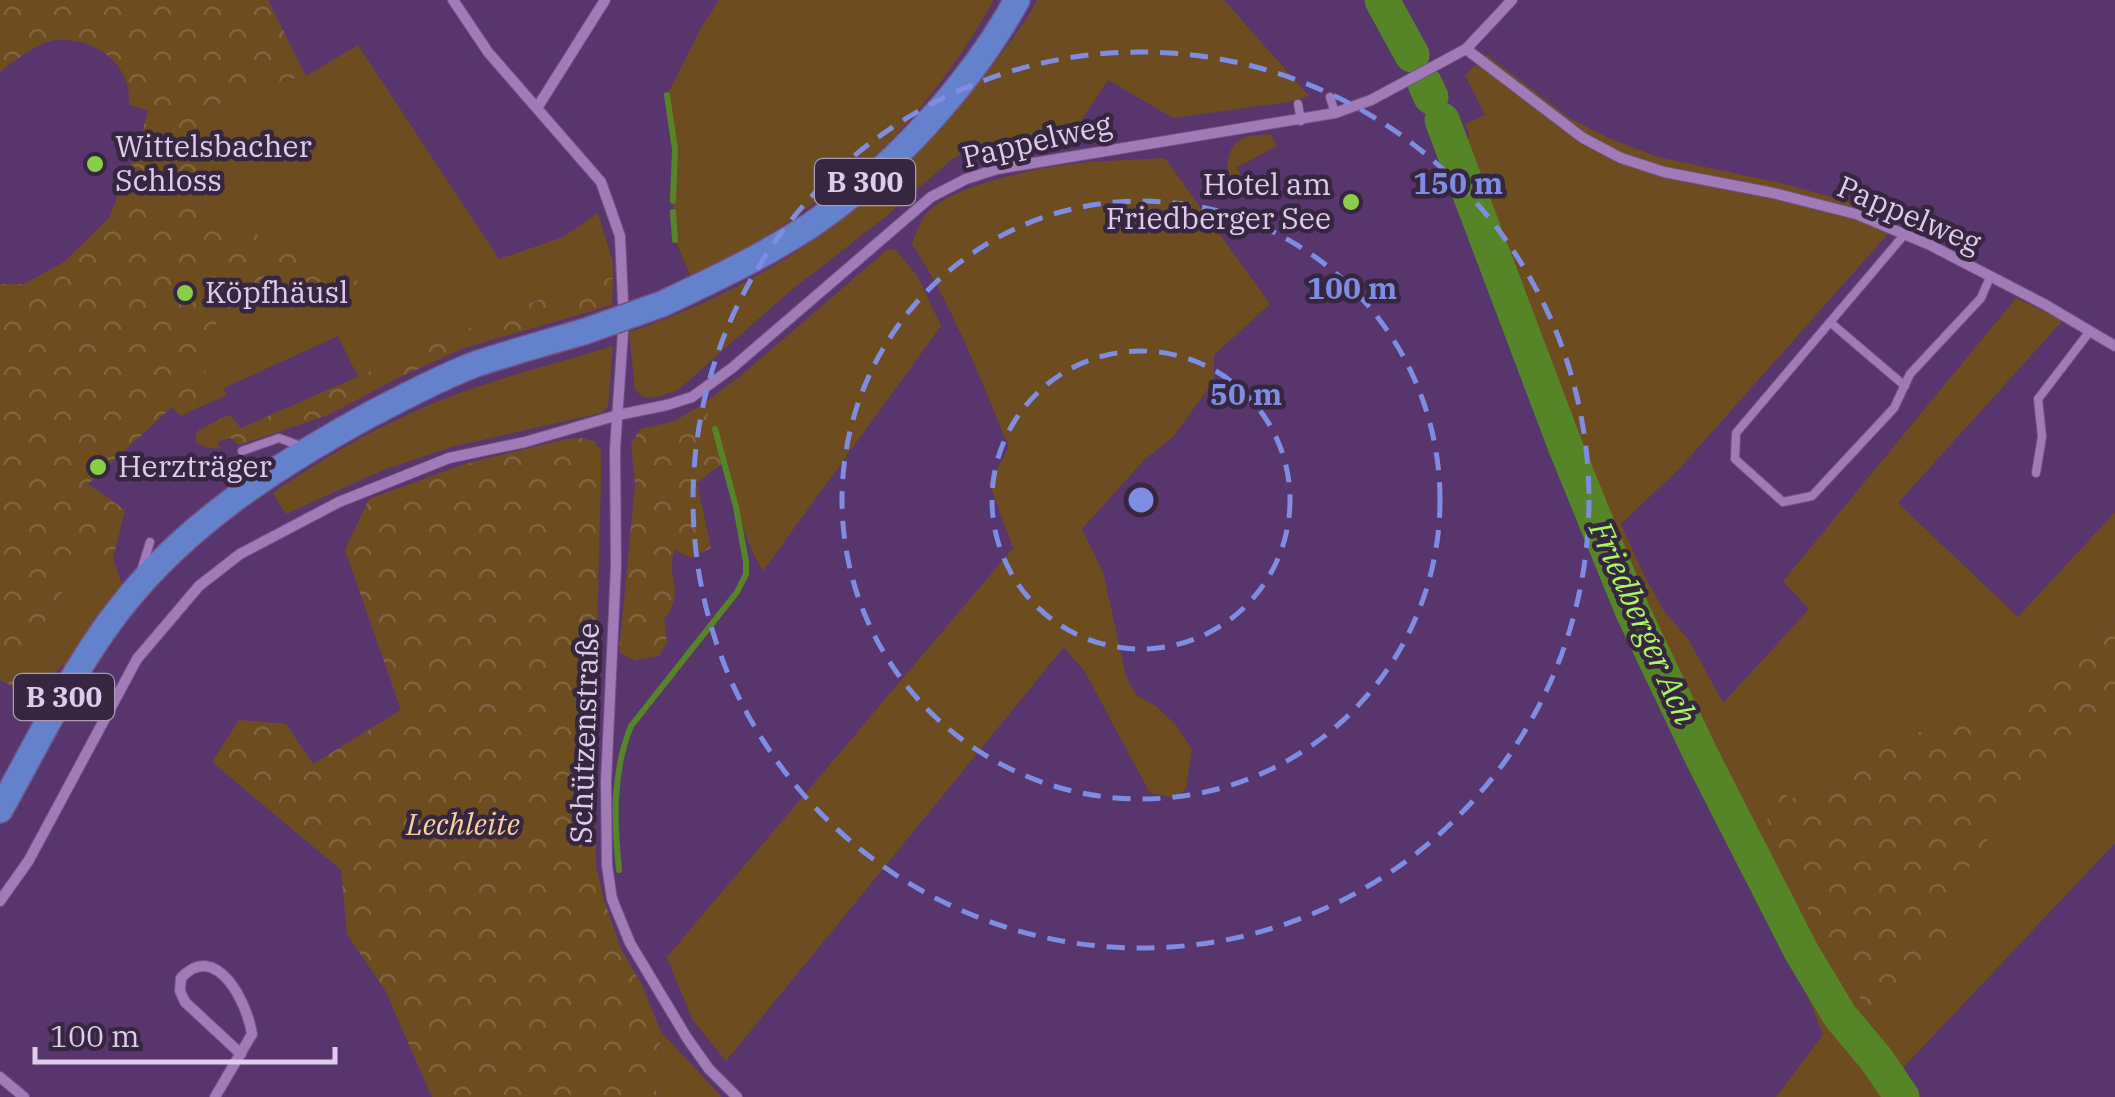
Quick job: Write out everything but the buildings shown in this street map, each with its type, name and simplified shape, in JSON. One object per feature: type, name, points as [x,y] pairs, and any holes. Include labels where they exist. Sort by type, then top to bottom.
[{"type":"main road","name":"B 300","points":[[0,810],[73,680],[118,612],[162,562],[235,497],[307,449],[473,365],[662,304],[743,266],[812,224],[862,186],[950,97],[1018,0]]},
{"type":"street","points":[[454,0],[488,52],[601,182],[620,236],[623,302]]},
{"type":"street","points":[[537,108],[605,0]]},
{"type":"street","name":"Pappelweg","points":[[0,901],[29,860],[136,658],[199,586],[240,554],[339,502],[460,454],[525,442],[692,396],[806,306],[931,197],[966,179],[997,169],[1335,113],[1371,100],[1466,49],[1511,0]]},
{"type":"street","name":"Pappelweg","points":[[1466,49],[1583,138],[1621,158],[1664,172],[1856,214],[1930,245],[2115,346]]},
{"type":"street","name":"Schützenstraße","points":[[624,332],[615,449],[616,566],[606,782],[607,866],[612,900],[630,943],[686,1038],[737,1097]]},
{"type":"street","points":[[215,1097],[241,1054],[252,1034],[245,1009],[222,974],[214,967],[197,965],[181,978],[180,991],[186,1002],[241,1054]]},
{"type":"street","points":[[0,1076],[24,1097]]},
{"type":"lane","points":[[1330,96],[1335,113]]},
{"type":"lane","points":[[1298,104],[1302,120]]},
{"type":"lane","points":[[1103,136],[1106,150]]},
{"type":"lane","points":[[1904,235],[1736,433],[1735,459],[1783,502],[1812,496],[1894,408],[1910,374],[1980,298],[1990,277]]},
{"type":"lane","points":[[1830,323],[1904,386]]},
{"type":"lane","points":[[2036,474],[2042,437],[2038,398],[2090,331]]},
{"type":"lane","points":[[242,451],[279,438],[307,449]]},
{"type":"lane","points":[[136,589],[150,542]]},
{"type":"green space","points":[[0,0],[268,0],[306,76],[225,93],[199,147],[205,212],[355,277],[366,305],[287,295],[219,312],[197,408],[181,416],[172,407],[88,484],[125,510],[113,558],[91,557],[56,600],[12,686],[0,680],[0,284],[24,284],[64,262],[109,218],[148,110],[129,105],[127,84],[115,62],[98,49],[77,41],[49,42],[0,72]]},
{"type":"green space","points":[[719,0],[994,0],[941,81],[877,154],[769,234],[691,277],[675,240],[675,149],[667,95]]},
{"type":"green space","points":[[1037,0],[1224,0],[1309,96],[1173,118],[1108,80],[1071,136],[964,152],[789,292],[678,390],[655,398],[643,397],[635,390],[629,332],[732,289],[826,231],[870,197],[949,119],[1012,39]]},
{"type":"green space","points":[[358,45],[499,259],[563,237],[598,213],[613,263],[613,278],[595,277],[358,377],[338,336],[224,388],[226,396],[197,408],[219,312],[287,295],[365,305],[355,277],[205,212],[199,147],[225,93],[306,76]]},
{"type":"green space","points":[[1487,55],[1571,119],[1611,139],[1658,157],[1781,183],[1903,217],[1680,468],[1621,524],[1664,611],[1689,640],[1723,703],[1809,609],[1783,581],[2016,298],[2063,320],[1898,503],[2018,617],[2115,512],[2115,618],[1989,746],[1949,709],[1914,736],[1889,736],[1864,767],[1836,791],[1792,798],[1757,780],[1774,846],[1869,1014],[1950,928],[1960,880],[1992,834],[2115,705],[2115,843],[1901,1070],[1918,1097],[1776,1097],[1823,1035],[1782,931],[1757,903],[1752,868],[1743,846],[1610,588],[1563,456],[1497,294],[1491,264],[1451,153],[1470,136],[1465,124],[1485,115],[1465,75]]},
{"type":"green space","points":[[1271,134],[1277,146],[1237,167],[1242,179],[1232,181],[1228,163],[1235,144],[1245,138]]},
{"type":"green space","points":[[1165,158],[1270,304],[1214,355],[1214,381],[1172,438],[1144,460],[1082,529],[1103,572],[1126,676],[1136,695],[1176,725],[1192,749],[1186,788],[1176,798],[1150,793],[1085,672],[1064,647],[726,1061],[692,1019],[667,957],[1013,548],[989,483],[1009,447],[953,317],[912,244],[919,225],[937,204],[997,179],[1079,163]]},
{"type":"green space","points":[[888,249],[896,250],[918,277],[941,326],[763,571],[744,531],[703,404]]},
{"type":"green space","points":[[595,277],[613,278],[612,305],[464,348],[328,415],[239,445],[231,438],[221,440],[217,445],[221,448],[196,442],[199,430],[226,416],[230,415],[241,428]]},
{"type":"green space","points":[[613,346],[608,406],[601,413],[451,447],[381,471],[286,514],[273,493],[323,460],[402,417],[502,379]]},
{"type":"green space","points":[[703,404],[724,462],[697,483],[711,548],[691,558],[675,550],[674,600],[664,619],[667,643],[659,656],[633,660],[619,652],[635,485],[631,444],[640,429],[675,421]]},
{"type":"green space","name":"Lechleite","points":[[582,438],[594,441],[601,450],[593,781],[596,866],[621,949],[643,987],[661,1032],[656,1097],[432,1097],[385,990],[347,934],[341,870],[212,762],[239,720],[286,724],[313,764],[401,710],[345,550],[369,499],[464,464]]},
{"type":"green space","points":[[91,556],[113,558],[123,588],[71,664],[61,666],[30,702],[12,686],[56,600]]},
{"type":"green space","points":[[2115,618],[2115,705],[1992,834],[1960,880],[1950,928],[1935,971],[1898,1000],[1869,1014],[1774,846],[1757,779],[1792,798],[1836,791],[1864,767],[1889,736],[1914,736],[1949,709],[1974,719],[1989,745]]},
{"type":"green space","points":[[661,1032],[722,1097],[656,1097]]},
{"type":"waterway","name":"Friedberger Ach","points":[[1382,0],[1412,55]]},
{"type":"waterway","name":"Friedberger Ach","points":[[1425,84],[1431,97]]},
{"type":"waterway","points":[[667,95],[675,149],[673,201]]},
{"type":"waterway","name":"Friedberger Ach","points":[[1442,120],[1632,610],[1801,951],[1840,1016],[1902,1097]]},
{"type":"waterway","points":[[673,212],[675,240]]},
{"type":"waterway","points":[[619,870],[616,797],[620,761],[631,726],[737,592],[746,574],[736,507],[715,429]]},
{"type":"place","name":"Wittelsbacher Schloss","points":[[95,164]]},
{"type":"place","name":"Hotel am Friedberger See","points":[[1351,202]]},
{"type":"place","name":"Köpfhäusl","points":[[185,293]]},
{"type":"place","name":"Herzträger","points":[[98,467]]}]
